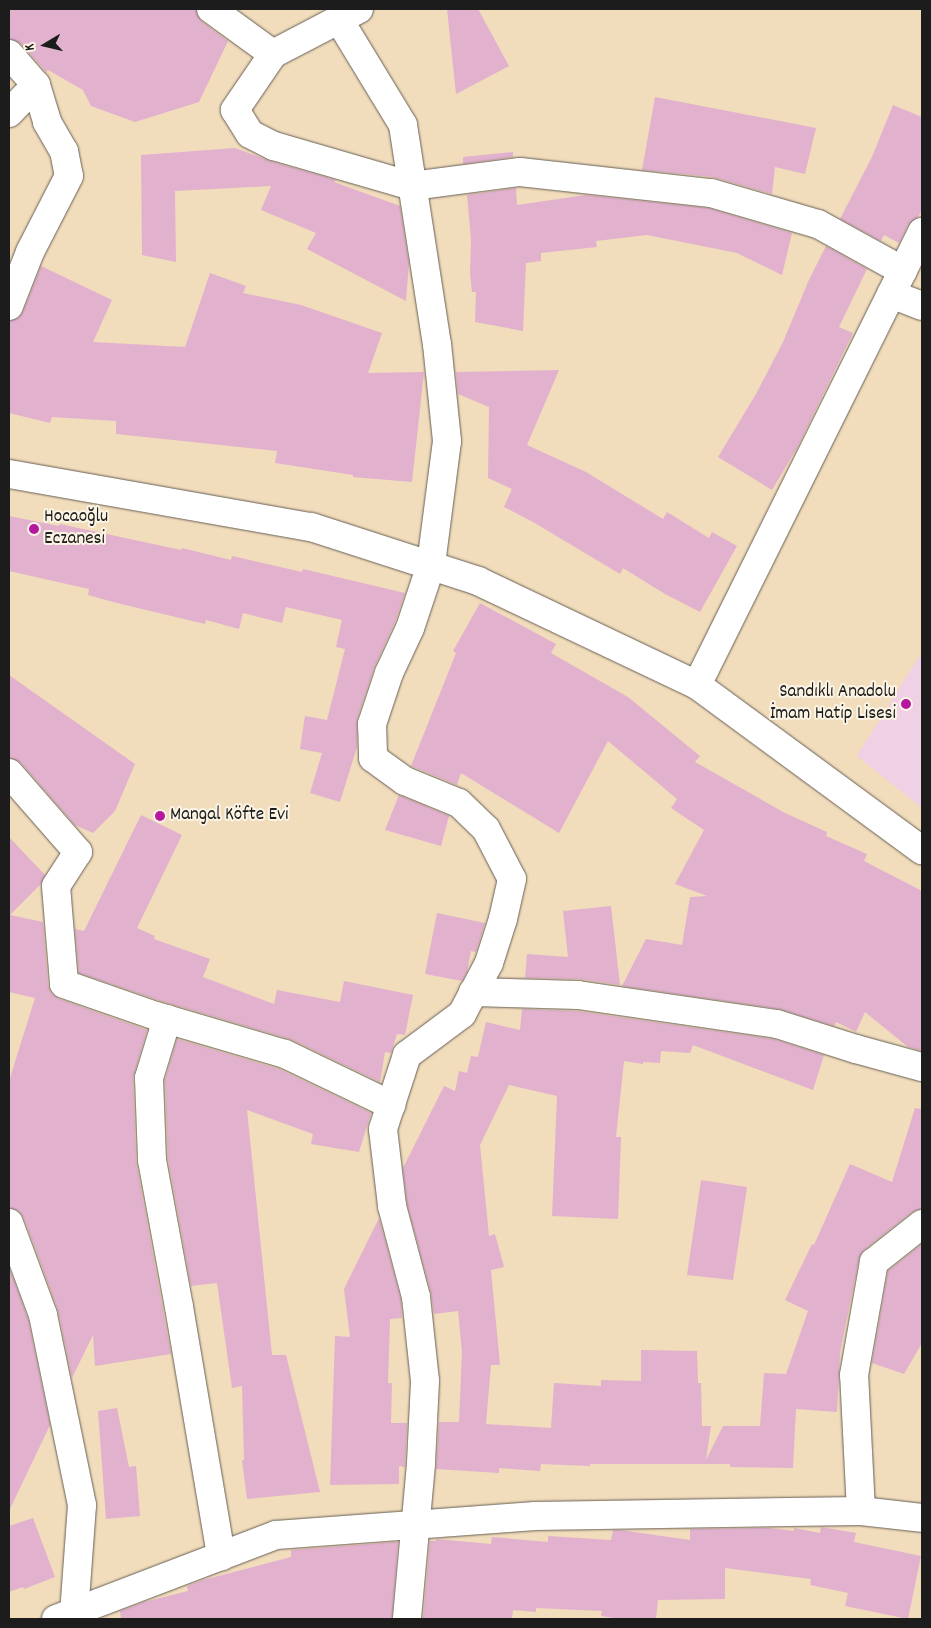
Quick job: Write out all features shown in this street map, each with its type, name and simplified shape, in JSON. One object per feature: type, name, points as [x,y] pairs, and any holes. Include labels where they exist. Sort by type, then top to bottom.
[{"type":"street","points":[[212,9],[273,54]]},
{"type":"street","points":[[407,1619],[421,1464],[425,1381],[416,1297],[392,1206],[383,1129],[407,1054],[462,1014],[489,963],[503,919],[512,879],[486,829],[459,803],[405,781],[373,758],[372,724],[389,673],[410,628],[431,565],[448,442],[437,344],[412,186],[402,126],[348,14],[273,54],[235,110],[250,134],[274,146],[412,186],[520,172],[711,193],[818,224],[897,282],[922,306]]},
{"type":"street","points":[[9,54],[36,85],[46,122],[64,151],[69,176],[30,252],[9,306]]},
{"type":"street","points":[[9,113],[36,85]]},
{"type":"street","points":[[697,685],[922,232]]},
{"type":"street","points":[[9,474],[311,527],[478,581],[697,685],[922,850]]},
{"type":"street","points":[[9,773],[78,852],[56,886],[64,984],[167,1019],[285,1054],[390,1105]]},
{"type":"street","points":[[474,992],[578,995],[777,1024],[856,1049],[922,1067]]},
{"type":"street","points":[[167,1019],[150,1078],[152,1160],[221,1556]]},
{"type":"street","points":[[9,1224],[43,1315],[82,1504],[69,1617],[276,1535],[415,1523],[535,1516],[861,1511],[922,1518]]},
{"type":"street","points":[[861,1511],[854,1375],[874,1262],[922,1224]]},
{"type":"shaded area","name":"Sandıklı Anadolu İmam Hatip Lisesi","points":[[922,652],[922,808],[857,756]]},
{"type":"building","points":[[9,9],[196,9],[201,21],[228,41],[199,102],[135,122],[91,106],[83,90],[48,70],[46,72],[21,44],[9,39]]},
{"type":"building","points":[[447,9],[478,9],[509,66],[456,94]]},
{"type":"building","points":[[655,97],[816,128],[805,174],[775,167],[772,194],[713,177],[642,170]]},
{"type":"building","points":[[893,105],[922,117],[922,210],[918,217],[908,225],[899,243],[884,235],[881,241],[840,219],[872,157]]},
{"type":"building","points":[[235,148],[270,161],[336,180],[334,182],[400,206],[409,263],[406,301],[307,249],[316,233],[261,210],[271,186],[175,191],[176,262],[142,255],[141,155]]},
{"type":"building","points":[[513,152],[513,157],[463,164],[463,157]]},
{"type":"building","points":[[516,188],[517,205],[586,195],[708,208],[792,233],[782,275],[737,253],[647,235],[596,241],[597,247],[541,253],[541,261],[526,263],[523,331],[475,322],[476,292],[472,292],[470,274],[471,239],[467,195]]},
{"type":"building","points":[[826,246],[867,269],[839,327],[853,333],[797,448],[772,490],[718,457],[756,394],[783,342],[808,282]]},
{"type":"building","points":[[41,266],[112,300],[93,342],[185,347],[210,273],[246,286],[243,293],[301,305],[382,333],[368,373],[424,372],[412,482],[353,477],[353,475],[275,463],[277,451],[116,434],[116,421],[52,417],[50,423],[9,413],[9,321],[18,318],[23,312]]},
{"type":"building","points":[[559,370],[527,445],[586,472],[663,519],[667,512],[709,538],[712,532],[737,546],[700,612],[665,594],[623,568],[620,574],[533,522],[504,507],[512,489],[488,478],[489,407],[458,394],[456,372]]},
{"type":"building","points":[[9,516],[59,526],[60,524],[181,550],[182,548],[231,560],[232,556],[302,572],[303,569],[405,593],[395,622],[374,668],[357,719],[357,747],[340,802],[310,793],[322,753],[300,749],[305,716],[327,720],[345,649],[336,647],[342,620],[286,607],[282,623],[243,613],[239,629],[206,620],[205,624],[88,595],[89,589],[9,571]]},
{"type":"building","points":[[480,603],[556,644],[551,653],[628,697],[700,756],[695,762],[785,813],[827,832],[826,836],[867,854],[864,861],[922,891],[922,1051],[908,1047],[865,1012],[856,1032],[836,1022],[834,1026],[779,1009],[622,986],[646,939],[682,945],[690,897],[707,896],[675,884],[704,830],[671,808],[677,799],[608,741],[559,833],[461,773],[457,785],[411,766],[456,653],[453,651]]},
{"type":"building","points":[[9,675],[135,764],[115,811],[93,833],[75,825],[21,763],[9,758]]},
{"type":"building","points":[[399,795],[449,816],[441,846],[385,830]]},
{"type":"building","points":[[141,815],[182,835],[137,928],[155,936],[154,939],[210,959],[203,977],[274,1004],[277,990],[340,1002],[344,981],[413,995],[405,1035],[397,1034],[391,1053],[385,1052],[380,1082],[290,1039],[161,1001],[79,973],[75,929],[84,931]]},
{"type":"building","points":[[9,837],[45,875],[41,884],[10,915],[43,922],[48,985],[51,993],[59,999],[147,1030],[133,1078],[136,1161],[171,1354],[95,1366],[93,1335],[72,1378],[58,1310],[24,1218],[19,1211],[9,1208],[9,1081],[35,998],[9,992]]},
{"type":"building","points":[[611,906],[620,985],[579,979],[525,978],[527,954],[568,957],[563,911]]},
{"type":"building","points":[[437,913],[485,923],[476,952],[471,951],[467,972],[462,981],[425,974]]},
{"type":"building","points":[[522,1009],[577,1011],[773,1039],[824,1055],[813,1090],[693,1045],[690,1053],[661,1051],[660,1063],[643,1062],[643,1064],[624,1061],[616,1137],[621,1137],[618,1219],[552,1216],[557,1096],[509,1085],[480,1145],[489,1236],[495,1234],[504,1267],[491,1270],[500,1365],[491,1365],[486,1424],[551,1428],[554,1383],[601,1386],[601,1380],[641,1381],[641,1350],[697,1351],[698,1383],[701,1383],[702,1426],[711,1426],[706,1460],[723,1426],[760,1426],[764,1373],[786,1374],[808,1311],[785,1300],[812,1244],[814,1245],[850,1164],[892,1182],[915,1108],[922,1109],[922,1209],[912,1212],[864,1250],[859,1259],[840,1353],[837,1412],[796,1409],[793,1468],[730,1467],[730,1464],[590,1464],[590,1466],[541,1464],[540,1471],[499,1468],[499,1473],[436,1469],[439,1422],[459,1422],[462,1352],[458,1311],[434,1314],[431,1293],[407,1203],[403,1168],[444,1086],[455,1091],[459,1071],[467,1073],[471,1056],[478,1057],[486,1022],[520,1030]]},
{"type":"building","points":[[177,1039],[279,1069],[371,1113],[359,1152],[311,1144],[313,1134],[247,1110],[272,1355],[286,1355],[320,1492],[247,1499],[242,1460],[244,1460],[242,1386],[232,1388],[217,1283],[191,1286],[168,1158],[165,1080]]},
{"type":"building","points":[[701,1180],[747,1187],[733,1280],[687,1275]]},
{"type":"building","points":[[379,1218],[401,1300],[402,1318],[390,1319],[388,1383],[392,1383],[391,1423],[407,1423],[405,1467],[399,1466],[399,1484],[330,1485],[335,1336],[350,1337],[344,1289]]},
{"type":"building","points":[[922,1244],[922,1343],[904,1374],[872,1363],[888,1271]]},
{"type":"building","points":[[9,1267],[28,1319],[50,1425],[9,1511]]},
{"type":"building","points":[[117,1408],[129,1467],[136,1466],[140,1516],[106,1519],[98,1411]]},
{"type":"building","points":[[33,1518],[55,1577],[24,1589],[23,1587],[9,1592],[9,1526]]},
{"type":"building","points":[[821,1527],[856,1533],[854,1542],[921,1556],[908,1619],[845,1606],[848,1593],[810,1585],[811,1579],[725,1568],[725,1599],[658,1600],[656,1619],[620,1619],[601,1616],[602,1611],[536,1608],[536,1612],[513,1610],[512,1619],[423,1619],[430,1541],[436,1541],[436,1539],[491,1544],[492,1537],[548,1542],[548,1536],[611,1540],[613,1530],[620,1530],[690,1540],[690,1529],[769,1528],[794,1531],[794,1528],[820,1533]]},
{"type":"building","points":[[398,1542],[392,1619],[121,1619],[120,1611],[144,1602],[188,1591],[187,1586],[203,1580],[291,1557],[291,1550]]},
{"type":"place","name":"Hocaoğlu Eczanesi","points":[[34,529]]},
{"type":"place","name":"Sandıklı Anadolu İmam Hatip Lisesi","points":[[906,704]]},
{"type":"place","name":"Mangal Köfte Evi","points":[[160,816]]}]
